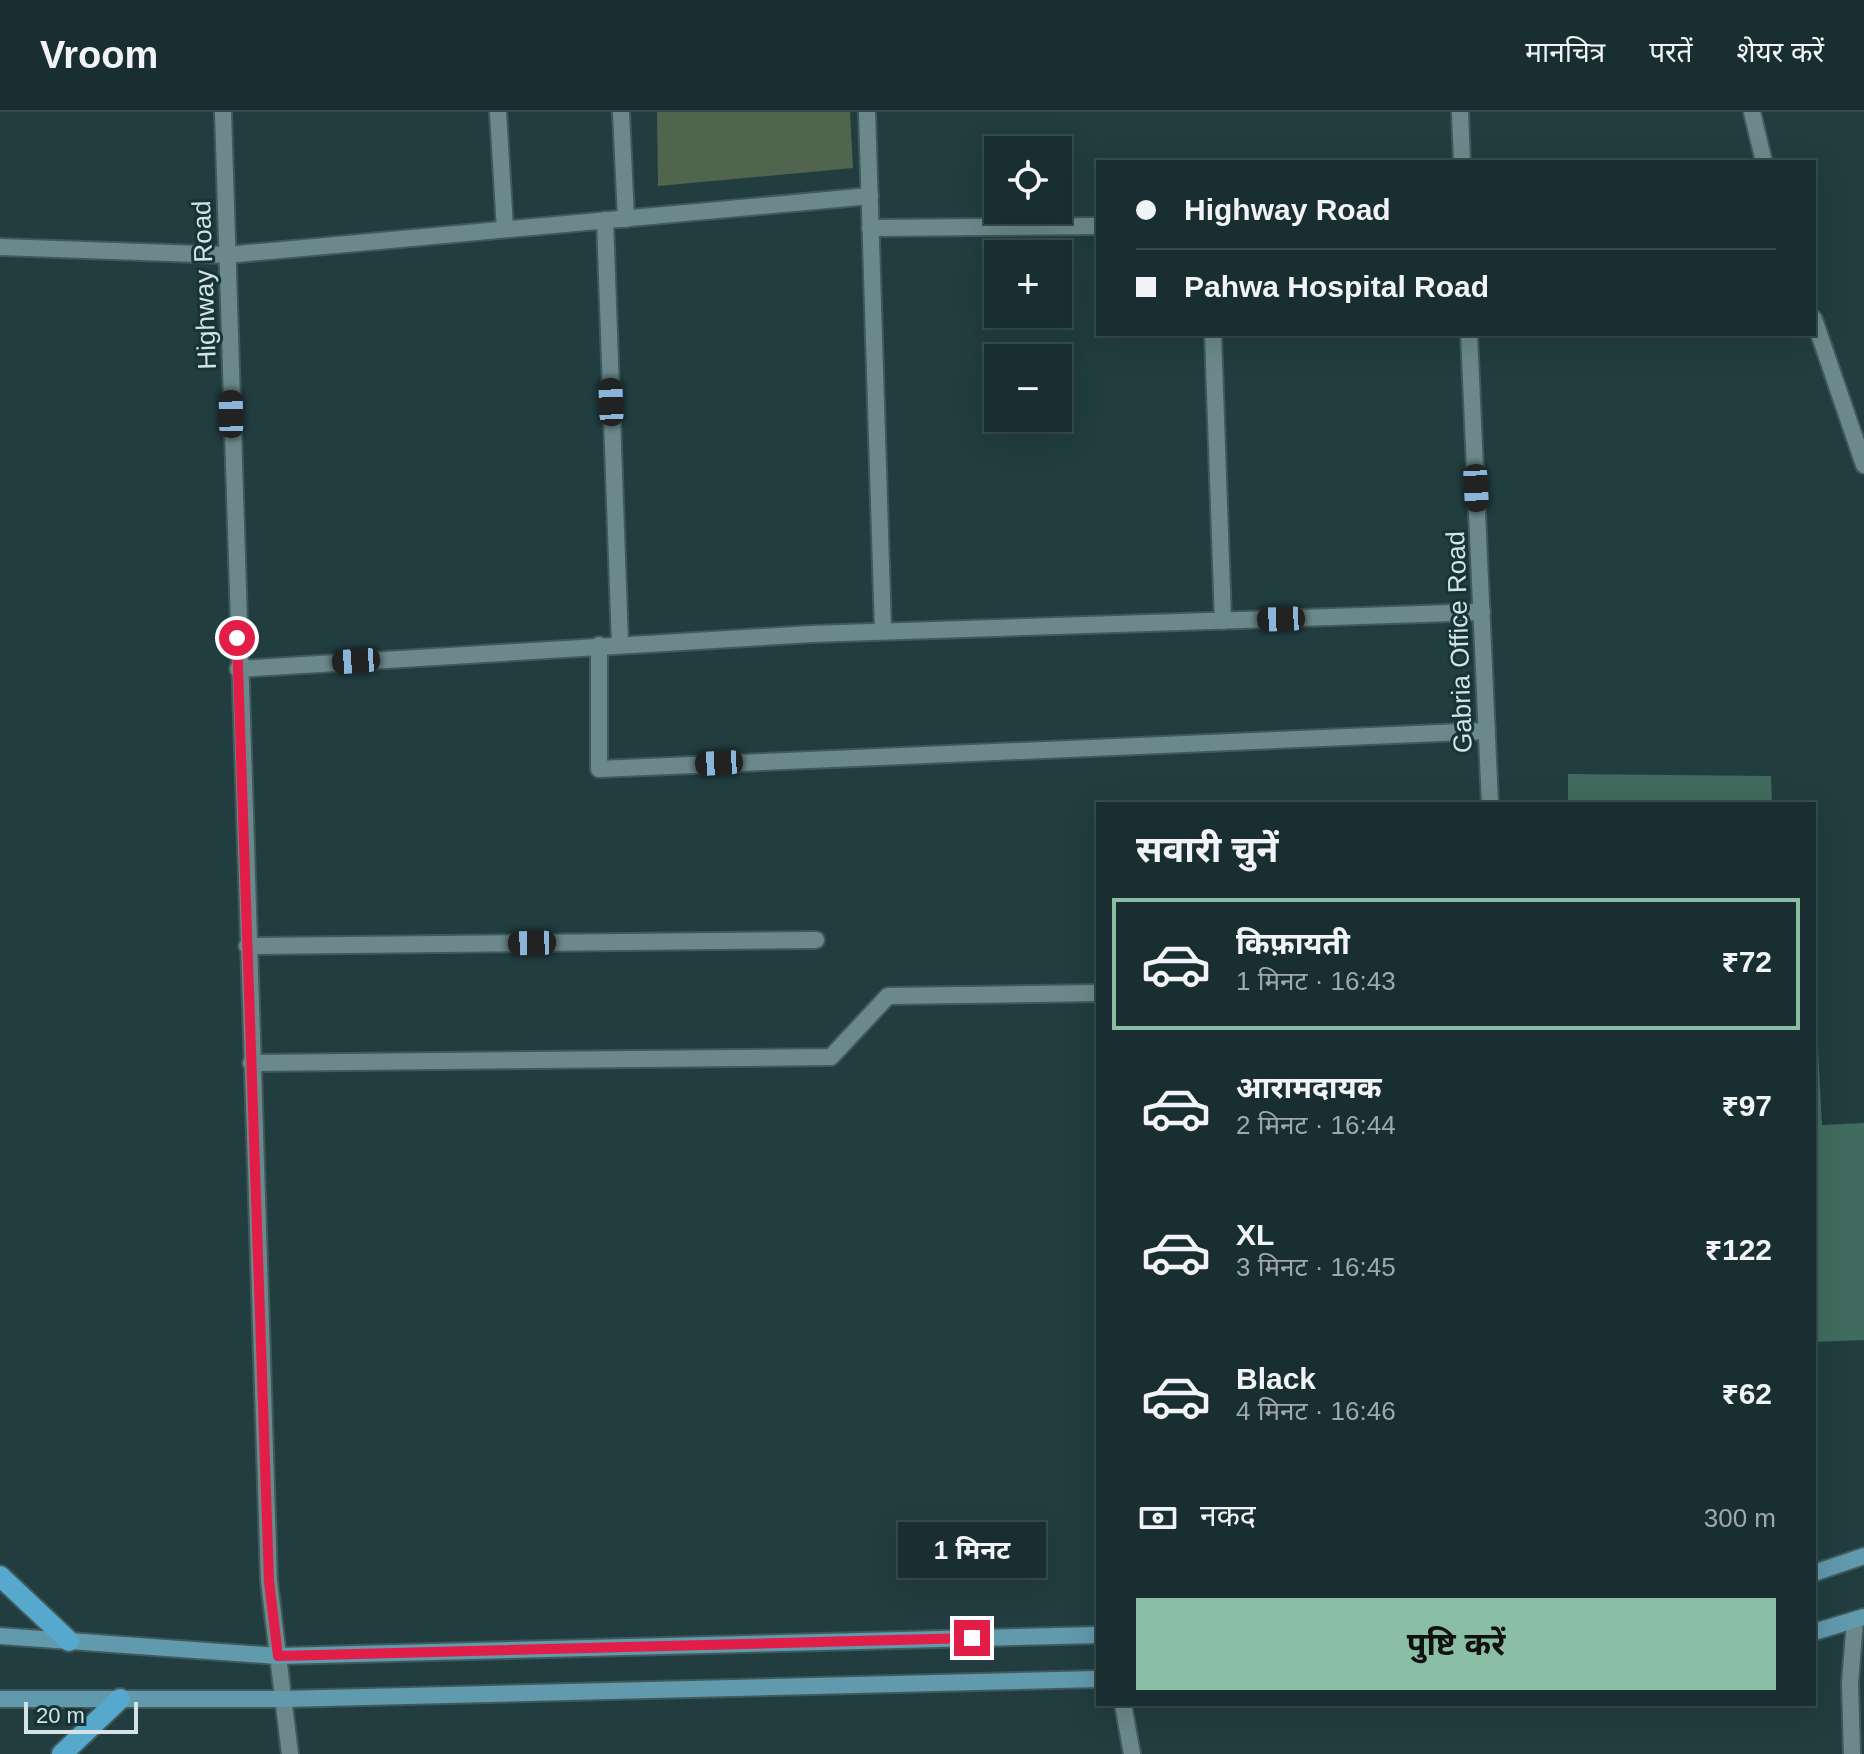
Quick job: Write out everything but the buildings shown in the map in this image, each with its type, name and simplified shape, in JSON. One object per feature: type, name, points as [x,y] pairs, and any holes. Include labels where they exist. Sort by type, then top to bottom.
[{"type":"main road","points":[[0,1576],[69,1641]]},
{"type":"main road","points":[[62,1754],[120,1699]]},
{"type":"street","name":"Highway Road","points":[[223,112],[238,669],[269,1581],[290,1754]]},
{"type":"street","points":[[498,112],[505,229]]},
{"type":"street","points":[[621,112],[626,219]]},
{"type":"street","points":[[867,112],[883,631]]},
{"type":"street","points":[[1460,112],[1462,160]]},
{"type":"street","points":[[1752,112],[1764,160]]},
{"type":"street","points":[[0,247],[227,255],[870,196]]},
{"type":"street","points":[[605,220],[620,644]]},
{"type":"street","points":[[870,228],[1096,226]]},
{"type":"street","points":[[1816,325],[1864,465]]},
{"type":"street","points":[[1213,336],[1223,621]]},
{"type":"street","name":"Gabria Office Road","points":[[1469,336],[1490,802]]},
{"type":"street","points":[[238,669],[599,645],[883,631],[1482,612]]},
{"type":"street","points":[[599,645],[599,769],[1487,731]]},
{"type":"street","points":[[247,946],[816,940]]},
{"type":"street","points":[[251,1063],[831,1057],[888,996],[1096,993]]},
{"type":"street","points":[[1816,1572],[1864,1556]]},
{"type":"street","points":[[1816,1631],[1860,1618],[1850,1683],[1852,1754]]},
{"type":"street","points":[[0,1636],[278,1656],[1096,1635]]},
{"type":"street","points":[[0,1699],[283,1699],[1096,1679]]},
{"type":"street","points":[[1123,1706],[1132,1754]]},
{"type":"green space","points":[[657,112],[850,112],[853,168],[658,186]]},
{"type":"route","points":[[237,638],[269,1581],[278,1656],[972,1638]]}]
